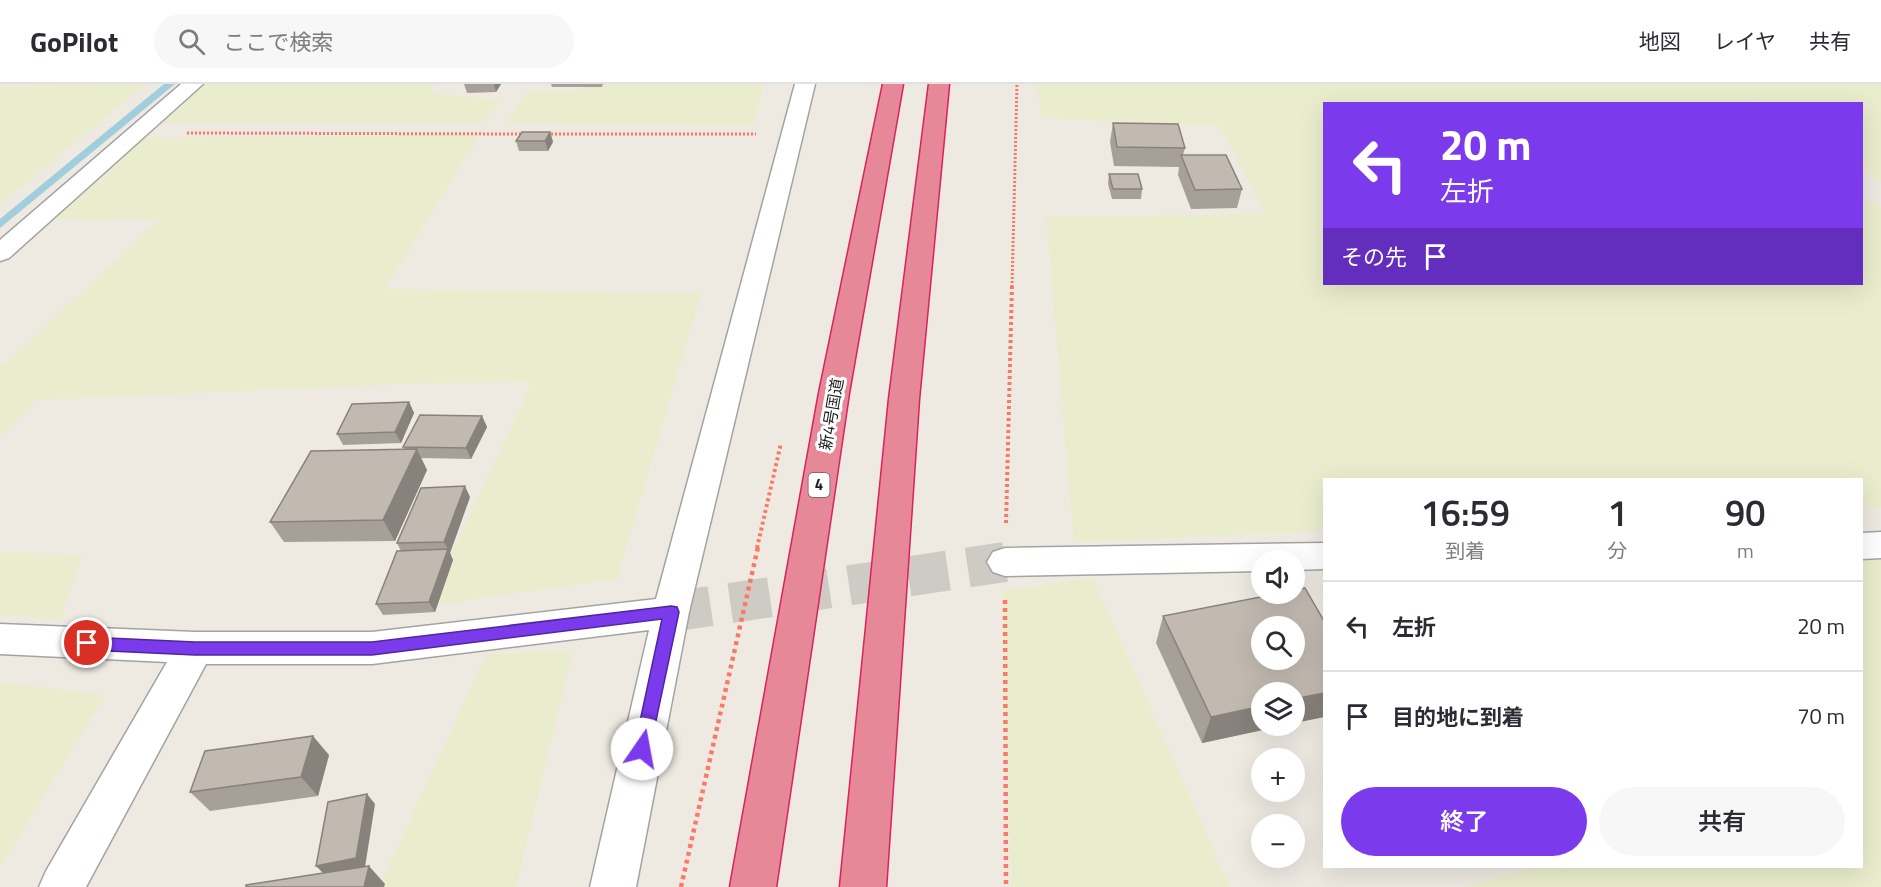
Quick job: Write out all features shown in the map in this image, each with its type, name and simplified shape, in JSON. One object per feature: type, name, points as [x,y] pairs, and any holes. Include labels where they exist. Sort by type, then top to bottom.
[{"type":"highway","name":"新4号国道","points":[[753,887],[834,393],[893,84]]},
{"type":"highway","points":[[862,887],[904,399],[939,84]]},
{"type":"street","points":[[0,253],[193,84]]},
{"type":"street","points":[[613,887],[671,612],[805,84]]},
{"type":"street","points":[[1863,546],[1881,545]]},
{"type":"street","points":[[1005,562],[1323,556]]},
{"type":"street","points":[[0,639],[195,648],[372,648],[671,612]]},
{"type":"street","points":[[62,887],[195,648]]},
{"type":"path","points":[[1006,887],[1005,562],[1017,84]]},
{"type":"path","points":[[136,133],[530,134]]},
{"type":"path","points":[[542,134],[792,134]]},
{"type":"path","points":[[681,887],[784,431]]},
{"type":"green space","points":[[146,84],[0,205],[0,86]]},
{"type":"green space","points":[[189,84],[436,84],[430,93],[502,100],[484,122],[145,123]]},
{"type":"green space","points":[[584,84],[764,84],[753,125],[506,123],[527,91],[581,90]]},
{"type":"green space","points":[[1038,84],[1881,84],[1881,184],[1863,171],[1863,102],[1766,102],[1762,99],[1740,102],[1323,102],[1323,285],[1863,285],[1863,200],[1872,200],[1881,207],[1881,508],[1863,509],[1863,478],[1323,478],[1323,531],[1074,542],[1046,217],[1265,214],[1220,126],[1041,118]]},
{"type":"green space","points":[[480,134],[385,289],[701,294],[617,579],[427,606],[532,382],[426,383],[38,400],[0,438],[0,368],[160,219],[41,220],[130,138]]},
{"type":"green space","points":[[0,553],[83,554],[61,619],[0,615]]},
{"type":"green space","points":[[1881,553],[1881,887],[1465,887],[1532,868],[1863,868],[1863,554]]},
{"type":"green space","points":[[1093,578],[1230,887],[1011,887],[1002,591]]},
{"type":"green space","points":[[573,650],[516,887],[379,887],[486,654]]},
{"type":"green space","points":[[0,682],[106,695],[0,867]]},
{"type":"building","points":[[1113,123],[1178,124],[1185,148],[1117,147]]},
{"type":"building","points":[[522,132],[550,132],[545,141],[516,141]]},
{"type":"building","points":[[1181,155],[1226,155],[1242,189],[1195,190]]},
{"type":"building","points":[[1109,174],[1138,174],[1142,189],[1113,189]]},
{"type":"building","points":[[409,402],[395,432],[337,434],[352,404]]},
{"type":"building","points":[[420,415],[482,416],[466,448],[403,447]]},
{"type":"building","points":[[417,449],[383,520],[270,522],[311,451]]},
{"type":"building","points":[[465,486],[444,542],[397,543],[421,488]]},
{"type":"building","points":[[448,549],[429,602],[376,604],[397,551]]},
{"type":"building","points":[[1305,588],[1323,619],[1323,693],[1305,697],[1305,682],[1251,682],[1251,708],[1211,717],[1163,616],[1251,599],[1251,604],[1305,604]]},
{"type":"building","points":[[313,736],[301,777],[190,792],[205,751]]},
{"type":"building","points":[[367,794],[356,858],[316,866],[328,802]]},
{"type":"building","points":[[369,866],[364,887],[246,887],[246,885]]},
{"type":"waterway","points":[[0,225],[170,84]]},
{"type":"tunnel","points":[[671,612],[1005,562]]},
{"type":"route","points":[[87,643],[195,648],[372,648],[671,612],[642,749]]}]
